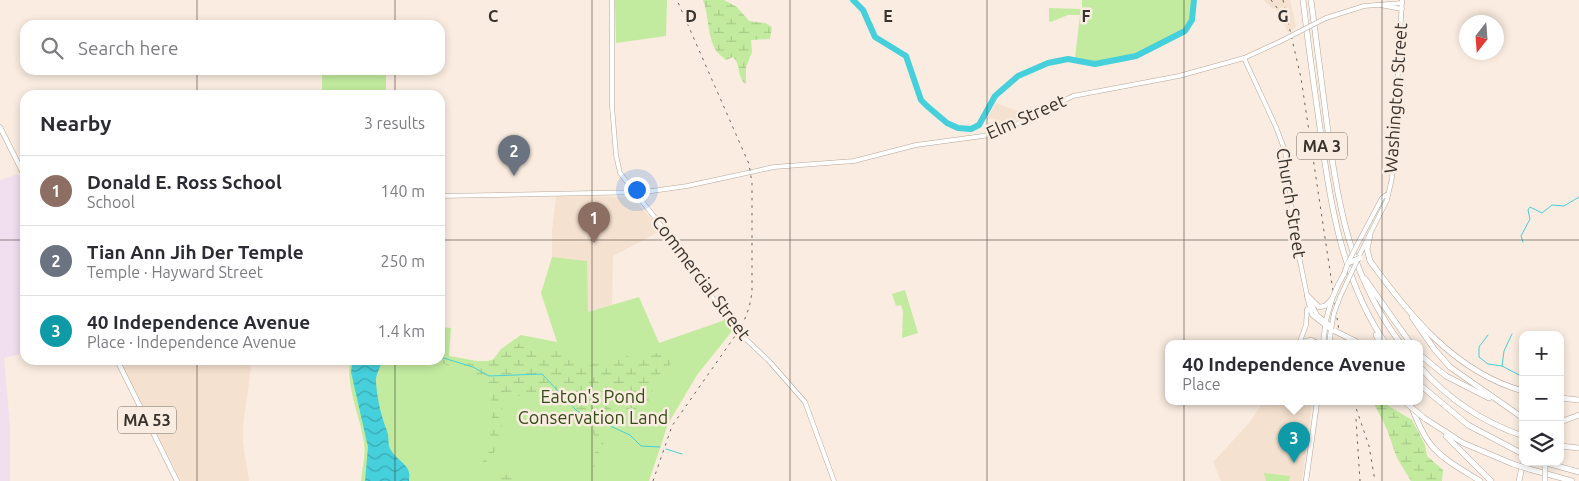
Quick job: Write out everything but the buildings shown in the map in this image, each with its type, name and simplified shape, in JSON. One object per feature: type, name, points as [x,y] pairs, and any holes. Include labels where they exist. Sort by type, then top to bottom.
[{"type":"highway","name":"MA 3","points":[[1303,0],[1331,205],[1344,256],[1360,298],[1384,340]]},
{"type":"highway","name":"MA 3","points":[[1311,0],[1336,184],[1370,296],[1398,340]]},
{"type":"highway","points":[[1370,235],[1367,252],[1374,267],[1430,334],[1456,358],[1490,380],[1519,390]]},
{"type":"highway","points":[[1348,263],[1357,257]]},
{"type":"highway","points":[[1357,257],[1374,267]]},
{"type":"highway","points":[[1357,257],[1372,291],[1408,340]]},
{"type":"highway","points":[[1397,293],[1445,363],[1466,380],[1519,415]]},
{"type":"highway","points":[[1360,298],[1380,340]]},
{"type":"highway","points":[[1329,328],[1352,340]]},
{"type":"highway","points":[[1423,357],[1451,379],[1510,407]]},
{"type":"highway","points":[[1423,370],[1460,404],[1491,423],[1519,434]]},
{"type":"highway","points":[[1423,387],[1463,422],[1519,452]]},
{"type":"highway","points":[[1564,398],[1579,400]]},
{"type":"highway","points":[[1409,405],[1460,449],[1491,481]]},
{"type":"highway","points":[[1411,405],[1421,431],[1433,449],[1446,461],[1480,481]]},
{"type":"highway","points":[[1563,421],[1579,415]]},
{"type":"highway","points":[[1424,418],[1463,443],[1513,464],[1572,481]]},
{"type":"highway","points":[[1564,446],[1579,448]]},
{"type":"highway","points":[[1519,481],[1523,466]]},
{"type":"highway","points":[[1544,466],[1545,481]]},
{"type":"highway","points":[[1558,466],[1579,472]]},
{"type":"main road","name":"Commercial Street","points":[[612,0],[613,60],[611,102],[619,171],[680,250],[732,326],[766,358],[805,402],[834,481]]},
{"type":"main road","name":"Elm Street","points":[[445,196],[634,192],[674,188],[769,167],[850,161],[920,144],[982,137],[1013,126],[1072,96],[1158,81],[1244,58],[1326,18],[1357,7],[1402,2]]},
{"type":"main road","name":"Washington Street","points":[[1329,328],[1357,257],[1387,200],[1386,195],[1394,163],[1402,2]]},
{"type":"main road","name":"Elm Street","points":[[1378,4],[1402,9]]},
{"type":"main road","name":"Church Street","points":[[1244,58],[1285,151],[1295,237],[1307,295],[1314,312],[1329,328]]},
{"type":"main road","points":[[0,127],[20,167]]},
{"type":"main road","name":"Washington Street","points":[[1329,328],[1332,299],[1356,247],[1382,198],[1386,195]]},
{"type":"main road","name":"Church Street","points":[[1302,340],[1307,323],[1307,295]]},
{"type":"main road","points":[[1307,295],[1319,307],[1326,305],[1332,299]]},
{"type":"main road","points":[[1307,304],[1312,315],[1329,328]]},
{"type":"main road","points":[[1324,340],[1329,328]]},
{"type":"main road","points":[[1329,328],[1329,340]]},
{"type":"main road","name":"MA 53","points":[[119,365],[177,481]]},
{"type":"main road","points":[[1306,481],[1318,405]]},
{"type":"shaded area","points":[[1263,0],[1290,0],[1296,27],[1288,32],[1275,8],[1273,9]]},
{"type":"shaded area","points":[[996,103],[1018,111],[1020,118],[998,128],[992,118],[986,120]]},
{"type":"shaded area","points":[[18,174],[20,178],[20,354],[4,358],[10,426],[10,481],[0,481],[0,180]]},
{"type":"shaded area","points":[[556,196],[631,197],[662,230],[613,256],[612,305],[588,312],[586,261],[552,257],[552,231]]},
{"type":"shaded area","points":[[123,365],[251,365],[243,425],[243,444],[249,481],[181,481]]},
{"type":"shaded area","points":[[1261,405],[1312,405],[1302,481],[1221,481],[1213,462],[1249,423]]},
{"type":"green space","points":[[615,0],[667,0],[666,36],[616,43]]},
{"type":"green space","points":[[703,0],[724,0],[737,7],[749,21],[765,23],[772,27],[770,39],[751,40],[752,52],[746,67],[746,84],[741,79],[737,63],[733,57],[726,60],[715,49]]},
{"type":"green space","points":[[1082,0],[1194,0],[1189,26],[1179,35],[1155,47],[1125,58],[1089,64],[1075,58],[1080,15],[1068,15],[1051,22],[1049,21],[1049,8],[1082,9]]},
{"type":"green space","points":[[322,75],[386,75],[386,90],[322,90]]},
{"type":"green space","name":"Eaton's Pond Conservation Land","points":[[552,257],[587,261],[588,312],[639,297],[659,343],[725,320],[732,331],[697,375],[668,424],[649,481],[361,481],[364,448],[351,390],[350,365],[445,365],[445,327],[451,328],[449,356],[477,361],[492,361],[501,349],[521,335],[557,342],[541,293]]},
{"type":"green space","points":[[905,290],[918,333],[902,338],[903,311],[901,305],[896,306],[892,294]]},
{"type":"green space","points":[[521,342],[537,349],[563,350],[572,362],[580,367],[620,355],[635,359],[666,351],[674,354],[673,362],[655,379],[648,409],[643,414],[607,418],[603,422],[601,428],[604,442],[596,466],[593,467],[596,440],[589,427],[566,405],[544,393],[504,399],[500,436],[491,459],[485,465],[482,463],[490,436],[492,407],[490,388],[480,378],[445,364],[445,355],[471,364],[497,358]]},
{"type":"green space","points":[[1375,405],[1387,405],[1412,420],[1425,445],[1427,456],[1443,470],[1442,481],[1411,481],[1397,458],[1386,427]]},
{"type":"green space","points":[[1264,473],[1290,476],[1289,481],[1266,481]]},
{"type":"green space","points":[[495,475],[514,475],[517,481],[497,481]]},
{"type":"water","points":[[352,365],[380,365],[376,379],[377,394],[388,433],[389,446],[391,451],[406,466],[409,481],[365,481],[368,447],[351,372]]},
{"type":"waterway","points":[[853,0],[863,10],[875,37],[906,56],[921,100],[947,123],[958,128],[971,129],[979,125],[995,96],[1018,76],[1048,63],[1068,59],[1095,64],[1136,56],[1185,31],[1192,20],[1194,0]]},
{"type":"waterway","points":[[1523,242],[1521,236],[1530,219],[1528,210],[1530,207],[1542,213],[1552,205],[1564,206],[1579,197]]},
{"type":"waterway","points":[[1512,334],[1504,351],[1502,366],[1521,376]]},
{"type":"waterway","points":[[1488,335],[1479,347],[1479,357],[1488,364],[1502,366]]},
{"type":"waterway","points":[[445,359],[473,367],[489,376],[542,374],[577,411],[630,435],[641,446],[660,447]]},
{"type":"waterway","points":[[666,449],[682,454]]},
{"type":"railway","points":[[653,481],[672,426],[742,326],[752,293],[752,183],[749,164],[677,0]]},
{"type":"railway","points":[[1271,0],[1285,18]]},
{"type":"railway","points":[[1283,0],[1301,78],[1340,340]]},
{"type":"railway","points":[[1355,405],[1369,446],[1375,481]]},
{"type":"railway","points":[[1356,419],[1360,481]]},
{"type":"place","name":"Tian Ann Jih Der Temple","points":[[514,176]]},
{"type":"place","name":"Donald E. Ross School","points":[[594,243]]},
{"type":"place","name":"40 Independence Avenue","points":[[1294,463]]}]
